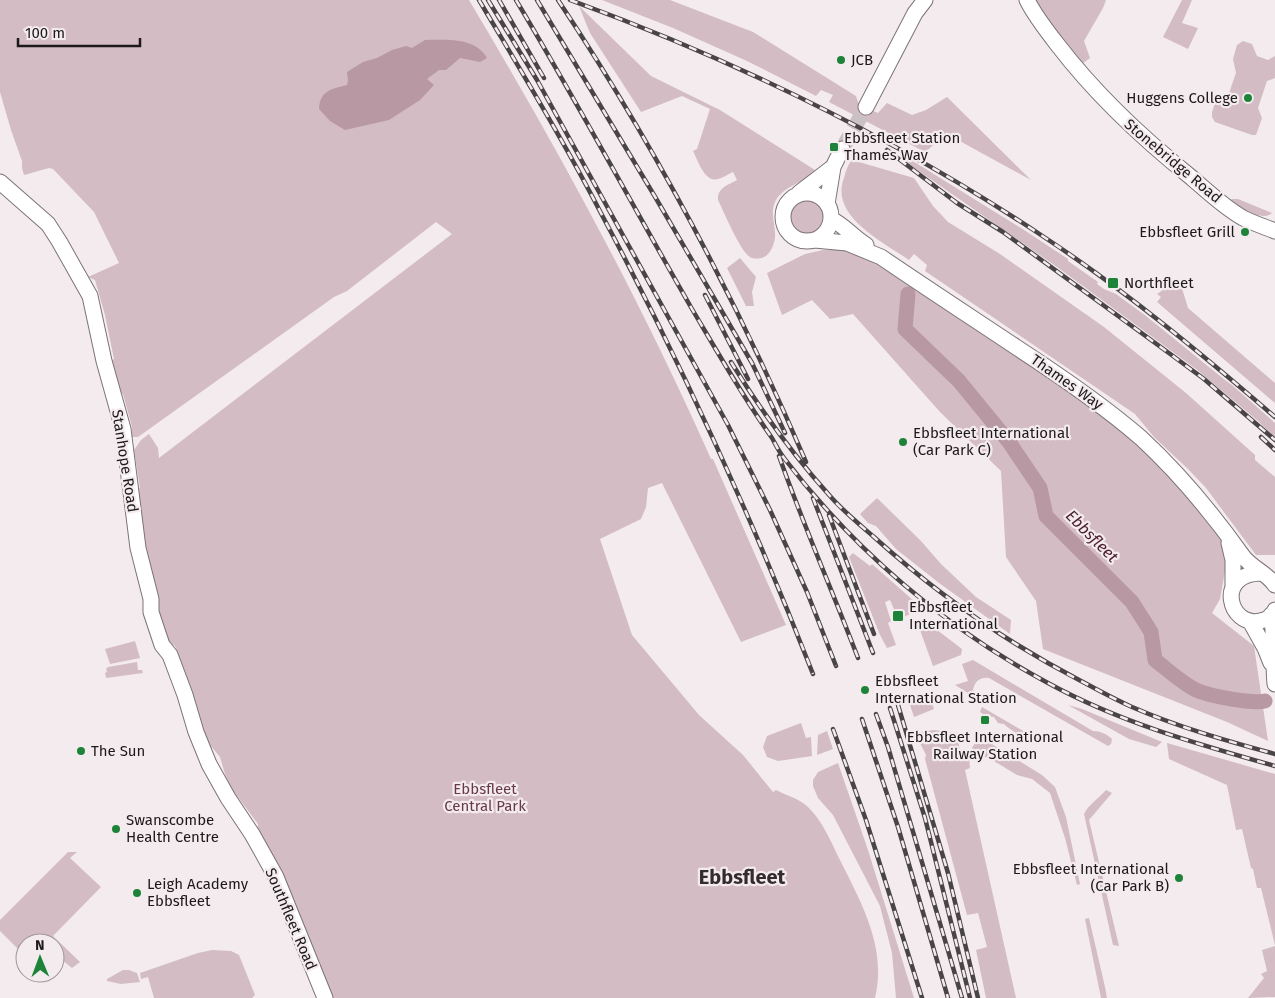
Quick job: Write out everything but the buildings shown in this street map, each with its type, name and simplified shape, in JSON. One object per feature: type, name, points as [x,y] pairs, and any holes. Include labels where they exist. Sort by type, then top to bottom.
[{"type":"main road","points":[[866,107],[915,13],[925,0]]},
{"type":"main road","name":"Stonebridge Road","points":[[1027,2],[1075,66],[1130,126],[1218,200],[1244,218],[1273,230]]},
{"type":"main road","points":[[833,167],[789,200],[784,209],[782,218],[785,227],[797,239],[815,240],[826,230],[831,219],[827,204],[833,167],[842,149]]},
{"type":"main road","name":"Stanhope Road","points":[[0,182],[47,223],[90,296],[104,361],[123,429],[136,536],[151,599],[151,612],[162,645],[169,654],[179,680],[209,764]]},
{"type":"main road","points":[[797,194],[805,192],[814,194],[822,198],[827,204]]},
{"type":"main road","name":"Thames Way","points":[[831,219],[877,252],[880,257]]},
{"type":"main road","name":"Thames Way","points":[[815,240],[847,243],[880,257],[1059,375],[1106,409],[1163,460],[1200,500],[1245,559],[1272,580],[1275,585]]},
{"type":"main road","name":"Thames Way","points":[[1228,536],[1233,560],[1232,606],[1243,619],[1250,621]]},
{"type":"main road","points":[[1233,586],[1244,575],[1251,573],[1262,574]]},
{"type":"main road","points":[[1273,613],[1274,677],[1265,648],[1250,621],[1259,621],[1273,613]]},
{"type":"main road","name":"Southfleet Road","points":[[209,764],[276,877],[325,998]]},
{"type":"green space","name":"Ebbsfleet Central Park","points":[[0,0],[469,0],[535,112],[627,284],[711,459],[713,459],[786,625],[741,642],[662,483],[648,488],[646,507],[641,519],[600,539],[632,635],[699,715],[743,755],[773,792],[776,790],[801,802],[809,808],[823,826],[864,910],[870,927],[878,962],[875,998],[331,998],[257,833],[258,824],[237,796],[235,797],[220,757],[206,740],[194,698],[175,646],[169,643],[153,586],[146,548],[137,490],[140,488],[134,450],[141,440],[149,434],[158,448],[159,458],[452,234],[436,222],[347,291],[334,297],[138,437],[132,437],[132,427],[123,394],[120,393],[110,361],[114,359],[105,315],[95,280],[88,277],[119,263],[94,212],[53,169],[49,168],[24,175],[22,161],[0,92]]},
{"type":"green space","points":[[602,0],[670,0],[753,32],[856,96],[859,105],[878,113],[887,103],[912,115],[926,110],[947,97],[1031,180],[947,134],[925,152],[829,102],[833,95],[821,90],[816,96],[747,61],[673,28]]},
{"type":"green space","points":[[1035,0],[1106,0],[1084,41],[1090,58],[1082,64]]},
{"type":"green space","points":[[1182,0],[1192,0],[1182,23],[1198,28],[1188,49],[1163,37]]},
{"type":"green space","points":[[579,6],[651,76],[720,110],[815,170],[806,178],[784,191],[776,200],[773,209],[775,238],[769,254],[761,258],[755,258],[750,257],[746,253],[718,200],[721,190],[737,180],[733,172],[718,179],[709,178],[702,170],[693,151],[697,149],[710,109],[682,96],[641,112],[590,33]]},
{"type":"green space","points":[[1243,41],[1252,44],[1257,56],[1268,60],[1275,56],[1275,78],[1267,81],[1258,108],[1262,118],[1256,135],[1215,122],[1212,117],[1216,100],[1229,93],[1236,73],[1233,59],[1237,45]]},
{"type":"green space","points":[[908,158],[1068,259],[1068,261],[1098,282],[1097,284],[1116,294],[1146,316],[1232,385],[1275,423],[1275,438],[1258,421],[1196,369],[1057,267],[906,162]]},
{"type":"green space","points":[[852,160],[914,178],[933,206],[948,222],[1000,254],[1104,327],[1186,393],[1255,455],[1255,460],[1275,477],[1275,555],[1256,555],[1206,488],[1154,437],[1135,414],[925,271],[927,265],[914,254],[909,260],[861,227],[851,216],[844,204],[841,192],[846,171]]},
{"type":"green space","points":[[1238,199],[1272,213],[1262,216],[1251,213],[1229,201]]},
{"type":"green space","points":[[807,200],[819,205],[824,217],[819,229],[807,234],[795,229],[790,217],[795,205]]},
{"type":"green space","points":[[840,245],[862,251],[1066,385],[1142,445],[1223,537],[1226,561],[1225,571],[1220,599],[1212,613],[1254,646],[1268,741],[1227,722],[1043,649],[1036,601],[1006,557],[1001,471],[940,412],[853,314],[830,319],[812,300],[782,315],[767,273],[805,254],[823,250],[839,250]]},
{"type":"green space","points":[[740,258],[756,277],[752,292],[754,306],[746,306],[727,268]]},
{"type":"green space","points":[[1181,285],[1188,308],[1275,383],[1275,403],[1157,302],[1161,297],[1157,294],[1169,286]]},
{"type":"green space","points":[[877,498],[976,597],[1011,620],[1010,634],[939,583],[896,549],[876,526],[868,523],[860,514]]},
{"type":"green space","points":[[853,553],[870,566],[872,564],[923,609],[903,617],[896,614],[890,600],[885,602],[891,621],[888,623],[896,645],[887,648],[880,635],[849,557]]},
{"type":"green space","points":[[928,623],[962,649],[961,655],[933,666],[920,630]]},
{"type":"green space","points":[[135,641],[140,658],[110,664],[105,649]]},
{"type":"green space","points":[[973,660],[1093,731],[1101,732],[1108,736],[1112,739],[1111,744],[1108,746],[989,678],[978,680],[975,684],[973,690],[976,698],[955,685],[968,681],[962,664]]},
{"type":"green space","points":[[137,662],[138,670],[142,670],[143,673],[106,678],[105,673],[108,667]]},
{"type":"green space","points":[[929,695],[934,709],[914,717],[910,705],[912,701]]},
{"type":"green space","points":[[1068,705],[1162,742],[1156,747],[1129,739]]},
{"type":"green space","points":[[982,707],[1030,735],[1027,739],[1004,724],[998,723],[994,717],[986,716],[980,712]]},
{"type":"green space","points":[[801,723],[806,738],[811,737],[812,756],[778,761],[767,757],[763,747],[767,736]]},
{"type":"green space","points":[[934,730],[957,733],[961,758],[969,758],[970,768],[965,770],[1016,998],[986,998],[976,950],[987,947],[978,913],[967,915],[925,759],[926,755],[915,733]]},
{"type":"green space","points":[[827,731],[833,749],[817,755],[818,735]]},
{"type":"green space","points":[[978,738],[982,738],[1042,775],[1055,787],[1066,817],[1080,884],[1077,885],[1065,838],[1050,793],[1032,779],[1017,775],[989,758],[974,757],[972,748]]},
{"type":"green space","points":[[1167,743],[1275,774],[1275,945],[1261,888],[1257,888],[1242,829],[1236,830],[1227,785],[1169,759]]},
{"type":"green space","points":[[838,763],[868,850],[914,998],[896,998],[892,953],[880,906],[833,815],[818,798],[813,786],[813,780],[818,772]]},
{"type":"green space","points":[[1106,790],[1112,793],[1089,820],[1119,946],[1113,945],[1084,814],[1091,804]]},
{"type":"green space","points":[[68,852],[77,852],[70,858],[101,887],[56,933],[15,933],[15,946],[0,931],[0,920]]},
{"type":"green space","points":[[1089,918],[1107,998],[1101,998],[1085,919]]},
{"type":"green space","points":[[1275,946],[1275,997],[1248,998],[1264,978],[1261,974],[1267,971],[1262,950]]},
{"type":"green space","points":[[65,948],[80,962],[72,968],[65,962]]},
{"type":"green space","points":[[212,950],[231,951],[239,955],[255,995],[252,998],[154,998],[148,977],[141,979],[140,973]]},
{"type":"green space","points":[[123,970],[137,973],[140,982],[121,984],[107,981],[107,979]]},
{"type":"shaded area","points":[[425,40],[451,40],[468,43],[482,51],[487,58],[480,62],[460,58],[446,70],[439,70],[427,79],[434,85],[420,100],[389,120],[345,130],[330,121],[319,109],[324,94],[332,89],[347,85],[347,72],[363,62],[377,58],[392,50],[406,46],[412,48]]},
{"type":"waterway","name":"Ebbsfleet","points":[[908,294],[905,329],[959,381],[1009,442],[1040,488],[1046,516],[1132,602],[1151,632],[1155,660],[1196,690],[1220,697],[1259,702],[1265,701]]},
{"type":"tunnel","points":[[842,149],[866,107]]},
{"type":"railway","points":[[479,0],[574,162],[661,329],[741,500],[813,674]]},
{"type":"railway","points":[[488,0],[537,80],[728,425],[770,510],[807,592],[836,666]]},
{"type":"railway","points":[[499,0],[544,78]]},
{"type":"railway","points":[[516,0],[692,309],[741,391],[782,456],[840,524],[871,555],[938,612],[973,638],[1048,683],[1130,721],[1275,766]]},
{"type":"railway","points":[[537,0],[752,363],[785,433]]},
{"type":"railway","points":[[558,0],[628,111],[692,225],[752,342],[806,462]]},
{"type":"railway","points":[[570,0],[694,49],[755,76],[816,105],[934,168],[1047,239],[1106,280],[1192,347],[1275,417]]},
{"type":"railway","points":[[887,150],[957,203],[1003,232],[1204,379],[1275,440]]},
{"type":"railway","points":[[705,295],[748,379]]},
{"type":"railway","points":[[731,362],[778,431],[835,502],[922,578],[973,616],[1053,666],[1125,704],[1185,727],[1275,754]]},
{"type":"railway","points":[[1261,437],[1275,450]]},
{"type":"railway","points":[[779,456],[858,658]]},
{"type":"railway","points":[[813,498],[873,653]]},
{"type":"railway","points":[[829,515],[874,634]]},
{"type":"railway","points":[[898,705],[948,873],[978,998]]},
{"type":"railway","points":[[890,708],[925,818],[970,998]]},
{"type":"railway","points":[[876,714],[888,747],[962,998]]},
{"type":"railway","points":[[862,719],[898,827],[948,998]]},
{"type":"railway","points":[[833,729],[866,820],[922,998]]},
{"type":"place","name":"JCB","points":[[841,60]]},
{"type":"place","name":"Huggens College","points":[[1248,98]]},
{"type":"place","name":"Ebbsfleet Station Thames Way","points":[[834,147]]},
{"type":"place","name":"Ebbsfleet Grill","points":[[1245,232]]},
{"type":"place","name":"Northfleet","points":[[1113,283]]},
{"type":"place","name":"Ebbsfleet International (Car Park C)","points":[[903,442]]},
{"type":"place","name":"Ebbsfleet International","points":[[898,616]]},
{"type":"place","name":"Ebbsfleet International Station","points":[[865,690]]},
{"type":"place","name":"Ebbsfleet International Railway Station","points":[[985,720]]},
{"type":"place","name":"The Sun","points":[[81,751]]},
{"type":"place","name":"Swanscombe Health Centre","points":[[116,829]]},
{"type":"place","name":"Ebbsfleet International (Car Park B)","points":[[1179,878]]},
{"type":"place","name":"Leigh Academy Ebbsfleet","points":[[137,893]]},
{"type":"district","name":"Ebbsfleet","points":[[742,877]]}]
